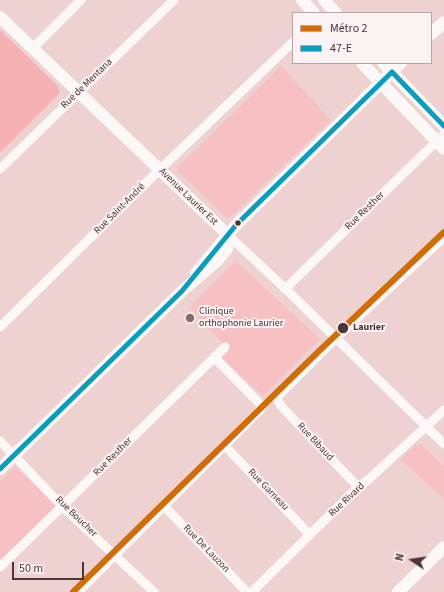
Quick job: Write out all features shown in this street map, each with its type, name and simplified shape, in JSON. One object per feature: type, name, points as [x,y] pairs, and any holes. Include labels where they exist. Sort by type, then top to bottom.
[{"type":"street","points":[[33,48],[81,0]]},
{"type":"street","name":"Rue de Mentana","points":[[0,169],[174,0]]},
{"type":"street","points":[[302,0],[313,12]]},
{"type":"street","name":"Avenue Laurier Est","points":[[0,16],[336,338],[444,444]]},
{"type":"street","points":[[432,33],[444,22]]},
{"type":"street","name":"Rue Saint-André","points":[[0,327],[292,43]]},
{"type":"street","points":[[363,64],[441,142]]},
{"type":"street","points":[[384,64],[444,126]]},
{"type":"street","points":[[0,469],[182,291],[236,224],[401,64]]},
{"type":"street","name":"Rue Resther","points":[[285,289],[441,142]]},
{"type":"street","points":[[336,338],[444,237]]},
{"type":"street","name":"Rue Bibaud","points":[[336,338],[280,394],[278,399],[282,407],[358,487]]},
{"type":"street","name":"Rue Resther","points":[[0,567],[225,346]]},
{"type":"street","points":[[78,592],[260,411],[262,407],[260,404],[214,357]]},
{"type":"street","name":"Rue Rivard","points":[[252,592],[358,487],[368,480],[444,410]]},
{"type":"street","name":"Rue Boucher","points":[[0,441],[63,506],[154,592]]},
{"type":"street","name":"Rue Garneau","points":[[225,446],[310,535]]},
{"type":"street","name":"Rue De Lauzon","points":[[164,506],[247,592]]},
{"type":"street","points":[[398,592],[444,547]]},
{"type":"shaded area","points":[[0,30],[57,85],[60,91],[57,96],[0,153]]},
{"type":"shaded area","points":[[281,66],[331,120],[230,217],[227,218],[177,171],[177,168]]},
{"type":"shaded area","points":[[236,261],[320,339],[263,396],[222,358],[229,350],[190,307]]},
{"type":"shaded area","points":[[421,444],[444,466],[444,499],[400,459],[415,446]]},
{"type":"shaded area","points":[[15,467],[57,507],[0,564],[0,482]]},
{"type":"metro line","name":"2","points":[[73,592],[318,352],[444,232]]},
{"type":"transit line","name":"47-E","points":[[0,469],[182,291],[236,225],[392,72],[444,126]]},
{"type":"place","name":"Clinique orthophonie Laurier","points":[[190,318]]},
{"type":"place","name":"Laurier","points":[[343,328]]}]
